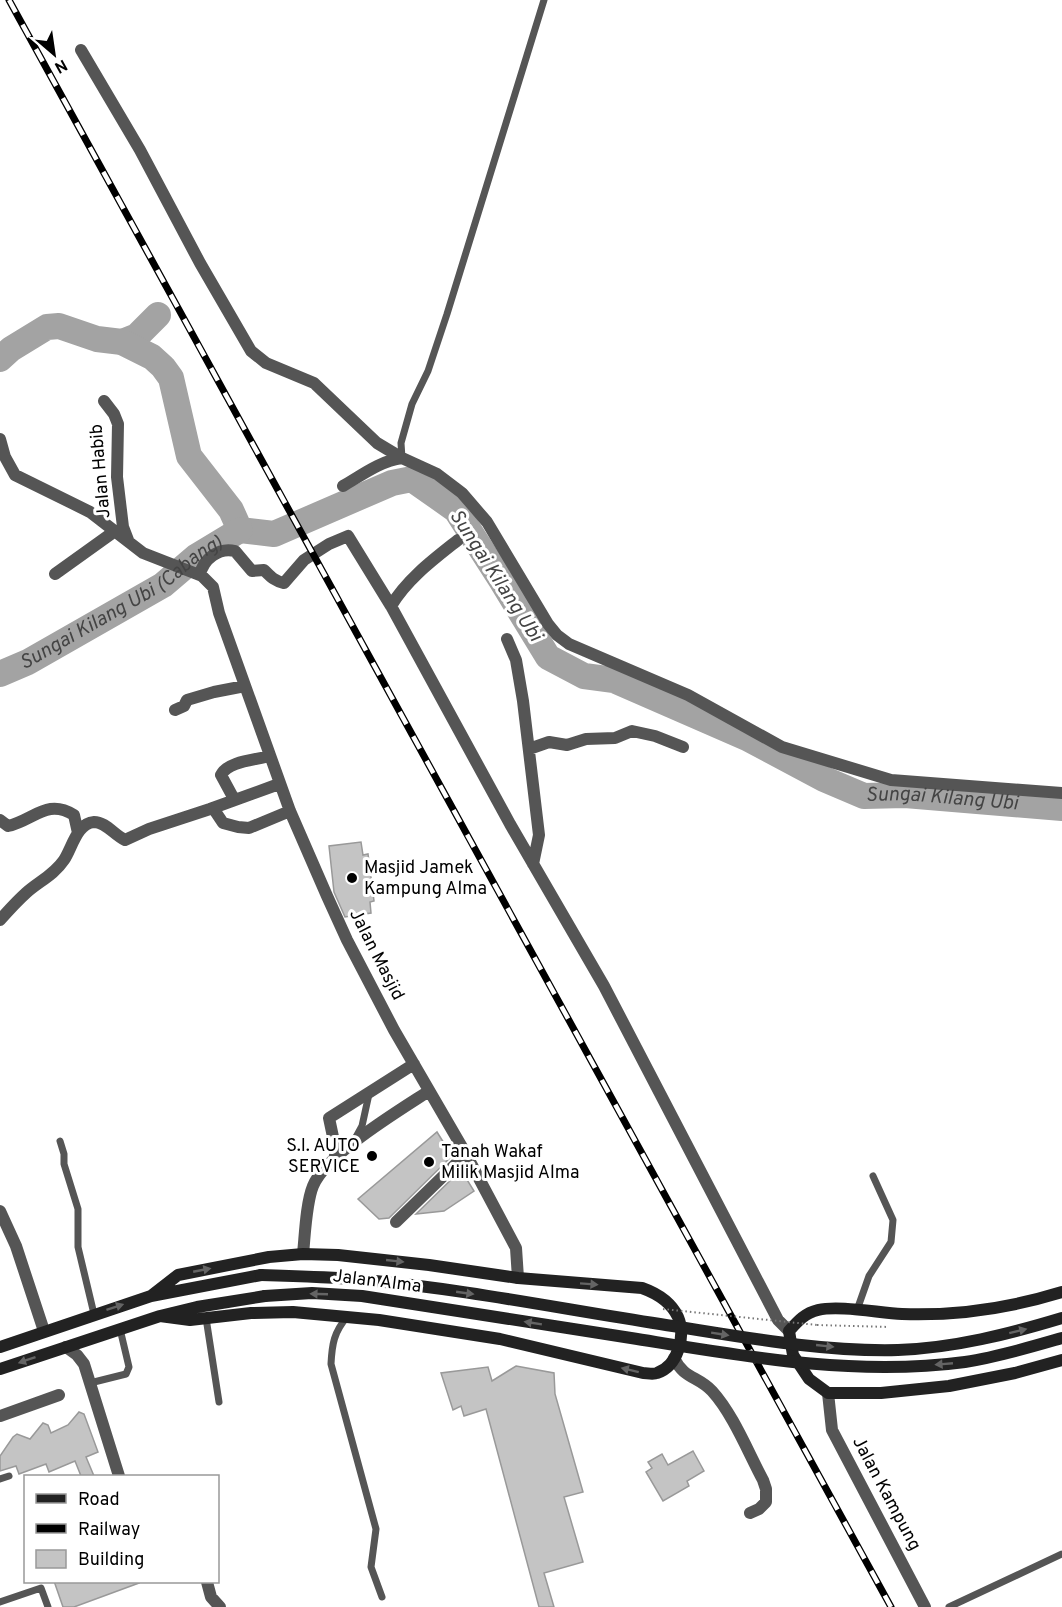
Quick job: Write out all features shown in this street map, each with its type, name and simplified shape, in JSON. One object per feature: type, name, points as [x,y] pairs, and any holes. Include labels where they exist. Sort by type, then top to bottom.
[{"type":"main road","points":[[151,1296],[178,1275],[269,1257],[303,1254],[338,1255],[518,1278],[642,1287],[657,1293],[678,1318],[681,1340],[674,1358],[666,1368],[656,1374],[643,1373],[500,1339],[420,1325],[282,1312],[189,1320],[160,1316]]},
{"type":"main road","name":"Jalan Alma","points":[[0,1347],[151,1296],[261,1275],[366,1280],[746,1338],[836,1348],[899,1350],[963,1344],[1062,1318]]},
{"type":"main road","points":[[1062,1292],[1029,1302],[967,1312],[902,1314],[820,1309],[801,1317],[789,1331],[793,1355],[809,1379],[828,1393],[881,1393],[949,1386],[1015,1373],[1062,1360]]},
{"type":"main road","name":"Jalan Alma","points":[[0,1369],[160,1316],[197,1307],[265,1296],[312,1293],[362,1296],[756,1358],[836,1366],[904,1367],[966,1362],[1062,1338]]},
{"type":"street","points":[[81,50],[140,150],[200,263],[251,351],[266,363],[314,383],[377,443],[402,458],[437,474],[462,493],[487,522],[548,624],[557,635],[569,644],[688,695],[782,747],[891,780],[1062,793]]},
{"type":"street","name":"Jalan Habib","points":[[104,401],[118,424],[117,477],[123,527],[128,541]]},
{"type":"street","points":[[0,439],[5,457],[15,475]]},
{"type":"street","points":[[343,486],[379,465],[392,459],[402,458]]},
{"type":"street","points":[[0,465],[15,475],[90,512],[143,553],[197,574],[207,561],[221,551],[231,550],[241,556],[252,571],[264,570],[271,578],[284,583],[304,560],[329,544],[348,536],[391,606],[533,864],[604,986],[778,1320],[789,1331]]},
{"type":"street","points":[[55,574],[115,531]]},
{"type":"street","points":[[391,606],[397,596],[427,565],[458,540]]},
{"type":"street","name":"Jalan Masjid","points":[[197,574],[213,587],[219,613],[290,812],[347,940],[516,1248],[518,1278]]},
{"type":"street","points":[[507,639],[516,660],[530,749],[539,835],[533,864]]},
{"type":"street","points":[[175,710],[184,706],[186,700],[245,686]]},
{"type":"street","points":[[530,749],[549,742],[567,745],[586,739],[615,738],[632,731],[655,736],[683,747]]},
{"type":"street","points":[[234,799],[220,775],[222,772],[228,767],[270,756]]},
{"type":"street","points":[[1,919],[26,893],[54,873],[64,861],[81,828],[95,822],[106,825],[114,835],[125,840],[149,829],[279,783]]},
{"type":"street","points":[[0,820],[8,826],[46,809],[56,807],[74,815],[78,833]]},
{"type":"street","points":[[213,808],[223,823],[244,828],[290,812]]},
{"type":"street","points":[[334,1160],[336,1151],[329,1119],[414,1064]]},
{"type":"street","points":[[303,1254],[314,1184],[334,1160],[352,1144],[429,1091]]},
{"type":"street","points":[[396,1222],[466,1154]]},
{"type":"street","points":[[0,1212],[16,1246],[44,1331]]},
{"type":"street","points":[[66,1347],[84,1364],[119,1475]]},
{"type":"street","points":[[674,1358],[679,1368],[689,1377],[711,1389],[725,1408],[763,1480],[766,1502],[750,1514]]},
{"type":"street","name":"Jalan Kampung","points":[[828,1393],[832,1430],[925,1607]]},
{"type":"street","points":[[0,1416],[59,1395]]},
{"type":"street","points":[[208,1583],[211,1597],[220,1607]]},
{"type":"lane","points":[[402,458],[401,443],[412,404],[428,371],[447,314],[544,0]]},
{"type":"lane","points":[[352,1144],[362,1126],[370,1091]]},
{"type":"lane","points":[[60,1141],[64,1164],[78,1209],[78,1247],[94,1314]]},
{"type":"lane","points":[[857,1310],[869,1276],[891,1242],[893,1220],[873,1176]]},
{"type":"lane","points":[[347,1317],[338,1327],[332,1341],[331,1364],[376,1529],[371,1568],[382,1597]]},
{"type":"lane","points":[[206,1318],[219,1402]]},
{"type":"lane","points":[[90,1383],[126,1374],[129,1367],[120,1329]]},
{"type":"lane","points":[[0,1479],[9,1476]]},
{"type":"lane","points":[[950,1607],[1062,1554]]},
{"type":"lane","points":[[0,1602],[41,1587],[48,1607]]},
{"type":"path","points":[[663,1309],[817,1325],[891,1327]]},
{"type":"building","name":"Masjid Jamek Kampung Alma","points":[[361,842],[363,855],[368,854],[374,901],[370,902],[371,913],[345,917],[334,892],[329,846]]},
{"type":"building","points":[[437,1132],[452,1156],[389,1218],[379,1219],[358,1199]]},
{"type":"building","points":[[461,1170],[474,1191],[444,1211],[416,1214]]},
{"type":"building","points":[[516,1366],[554,1373],[555,1394],[583,1492],[564,1497],[583,1562],[544,1573],[554,1607],[539,1607],[486,1409],[464,1416],[461,1406],[453,1410],[441,1373],[488,1367],[492,1381]]},
{"type":"building","points":[[79,1412],[84,1414],[98,1452],[86,1457],[94,1475],[81,1475],[75,1461],[49,1472],[46,1464],[19,1474],[16,1466],[0,1471],[0,1456],[17,1434],[30,1439],[43,1423],[48,1425],[51,1433],[68,1425]]},
{"type":"building","points":[[693,1451],[704,1471],[687,1481],[689,1486],[663,1501],[646,1472],[652,1468],[648,1462],[662,1454],[668,1465]]},
{"type":"building","points":[[55,1583],[139,1583],[74,1607],[63,1607]]},
{"type":"waterway","points":[[122,342],[137,336],[158,315]]},
{"type":"waterway","name":"Sungai Kilang Ubi","points":[[0,359],[11,349],[47,327],[59,326],[97,339],[122,342],[152,357],[171,378],[189,456],[231,510],[240,530],[274,534],[392,483],[412,479],[456,510],[548,657],[584,676],[614,680],[747,738],[824,779],[864,796],[905,795],[1062,808]]},
{"type":"waterway","name":"Sungai Kilang Ubi (Cabang)","points":[[0,674],[28,662],[163,585],[197,556],[240,530]]},
{"type":"railway","points":[[9,0],[891,1607]]},
{"type":"place","name":"Masjid Jamek Kampung Alma","points":[[352,878]]},
{"type":"place","name":"S.I. AUTO SERVICE","points":[[372,1156]]},
{"type":"place","name":"Tanah Wakaf Milik Masjid Alma","points":[[429,1162]]}]
